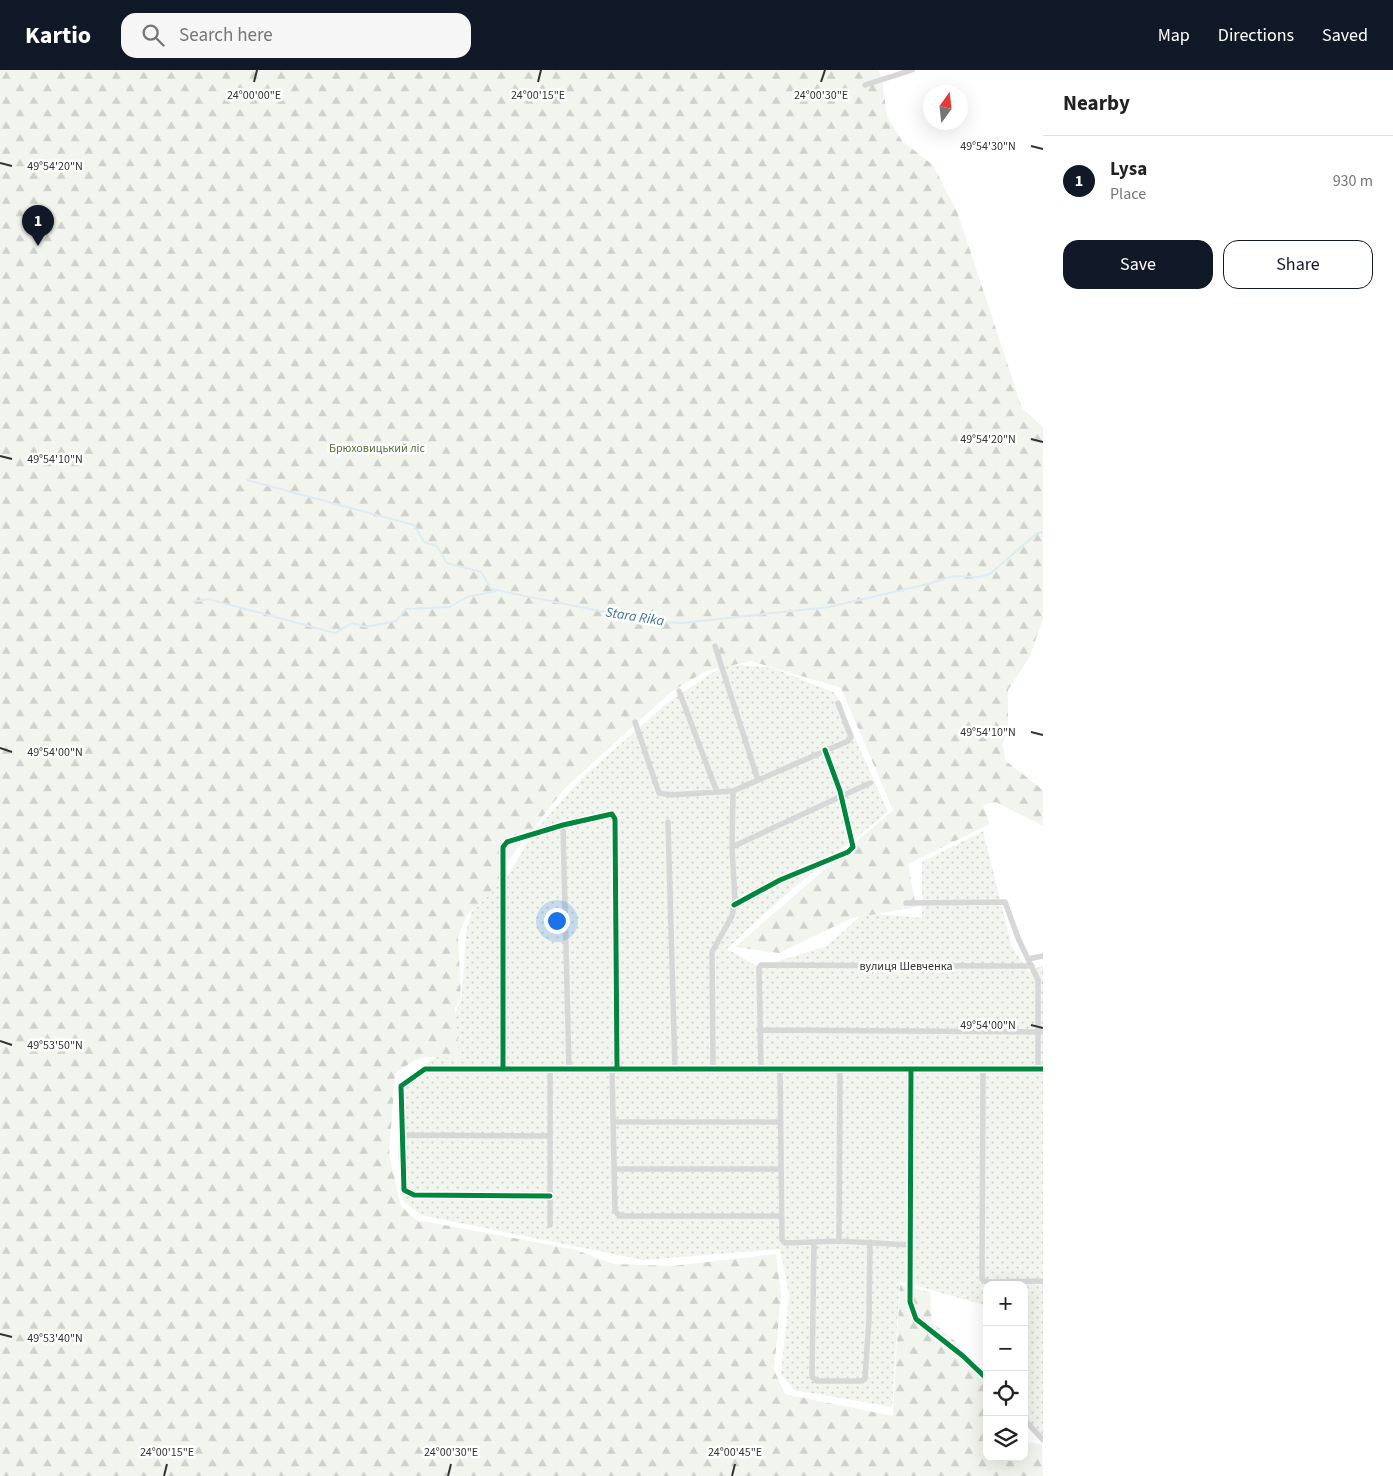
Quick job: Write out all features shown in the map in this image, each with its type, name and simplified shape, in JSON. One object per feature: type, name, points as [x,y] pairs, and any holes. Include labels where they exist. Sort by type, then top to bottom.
[{"type":"street","points":[[865,85],[912,70]]},
{"type":"street","points":[[715,646],[758,780]]},
{"type":"street","points":[[679,691],[717,792]]},
{"type":"street","points":[[635,722],[659,793],[671,795],[733,791],[848,741],[851,737],[838,703]]},
{"type":"street","points":[[734,905],[780,880],[848,852],[853,847],[841,797],[825,750]]},
{"type":"street","points":[[732,848],[870,783]]},
{"type":"street","points":[[713,1068],[712,952],[732,916],[734,905],[733,791]]},
{"type":"street","points":[[502,1069],[502,847],[507,842],[563,825],[612,814],[615,819],[614,1122],[616,1211],[620,1216],[780,1216]]},
{"type":"street","points":[[668,822],[675,1069]]},
{"type":"street","points":[[563,825],[568,1069]]},
{"type":"street","points":[[550,1196],[414,1195],[404,1190],[401,1086],[425,1069],[1041,1069],[1041,980],[1018,938],[1005,902],[906,903]]},
{"type":"street","points":[[1028,959],[1043,956]]},
{"type":"street","name":"вулиця Шевченка","points":[[759,1030],[758,968],[762,965],[1032,966]]},
{"type":"street","points":[[761,1069],[759,1030],[1041,1032]]},
{"type":"street","points":[[550,1069],[550,1225]]},
{"type":"street","points":[[780,1069],[780,1216],[782,1240],[785,1243],[870,1242],[910,1245]]},
{"type":"street","points":[[839,1242],[840,1069]]},
{"type":"street","points":[[912,1069],[910,1302],[916,1319],[963,1356],[983,1375]]},
{"type":"street","points":[[983,1069],[982,1279],[988,1282],[1043,1281]]},
{"type":"street","points":[[614,1122],[780,1122]]},
{"type":"street","points":[[402,1135],[550,1136]]},
{"type":"street","points":[[615,1169],[780,1169]]},
{"type":"street","points":[[814,1242],[812,1377],[817,1381],[861,1381],[865,1379],[869,1319],[870,1242]]},
{"type":"street","points":[[1028,1423],[1043,1440]]},
{"type":"green space","name":"Брюховицький ліс","points":[[0,70],[878,70],[882,78],[887,116],[902,141],[933,165],[958,214],[1022,408],[1043,427],[1043,619],[1029,658],[1008,690],[1008,731],[1002,744],[1006,761],[1043,790],[1043,826],[996,802],[983,805],[990,824],[908,864],[916,907],[852,918],[779,953],[735,947],[893,810],[841,688],[751,661],[706,671],[671,692],[564,789],[508,861],[495,890],[467,915],[458,937],[461,998],[455,1008],[459,1059],[425,1057],[411,1062],[395,1074],[389,1155],[401,1206],[416,1220],[573,1249],[614,1264],[672,1266],[776,1254],[781,1295],[774,1370],[785,1394],[893,1416],[900,1285],[930,1292],[932,1322],[956,1342],[983,1377],[983,1461],[1028,1461],[1028,1442],[1042,1444],[1043,1476],[0,1476]]},
{"type":"green space","points":[[726,664],[773,668],[835,693],[888,812],[785,895],[727,949],[759,967],[827,946],[864,913],[922,918],[922,862],[983,831],[1012,947],[1029,972],[1043,965],[1043,1438],[1028,1421],[1028,1281],[983,1281],[983,1305],[900,1281],[892,1407],[794,1390],[781,1374],[789,1295],[780,1249],[643,1260],[421,1215],[402,1200],[398,1154],[401,1081],[441,1054],[462,996],[466,933],[471,913],[508,875],[535,831],[582,778],[667,703]]},
{"type":"waterway","name":"Stara Rika","points":[[247,480],[414,525],[424,542],[437,546],[447,563],[481,572],[491,589],[655,622],[683,623],[829,607],[928,584],[953,576],[980,577],[990,574],[1036,534],[1043,532]]},
{"type":"waterway","points":[[193,602],[208,599],[335,633],[352,623],[366,627],[396,621],[406,609],[450,607],[467,597],[496,591]]},
{"type":"cycle path","points":[[734,905],[780,880],[848,852],[853,847],[840,791],[825,750]]},
{"type":"cycle path","points":[[503,1069],[503,847],[507,842],[563,825],[612,814],[615,819],[617,1069]]},
{"type":"cycle path","points":[[550,1196],[414,1195],[404,1190],[401,1086],[425,1069],[1043,1069]]},
{"type":"cycle path","points":[[911,1069],[910,1302],[916,1319],[963,1356],[983,1375]]},
{"type":"place","name":"Lysa","points":[[38,246]]}]
